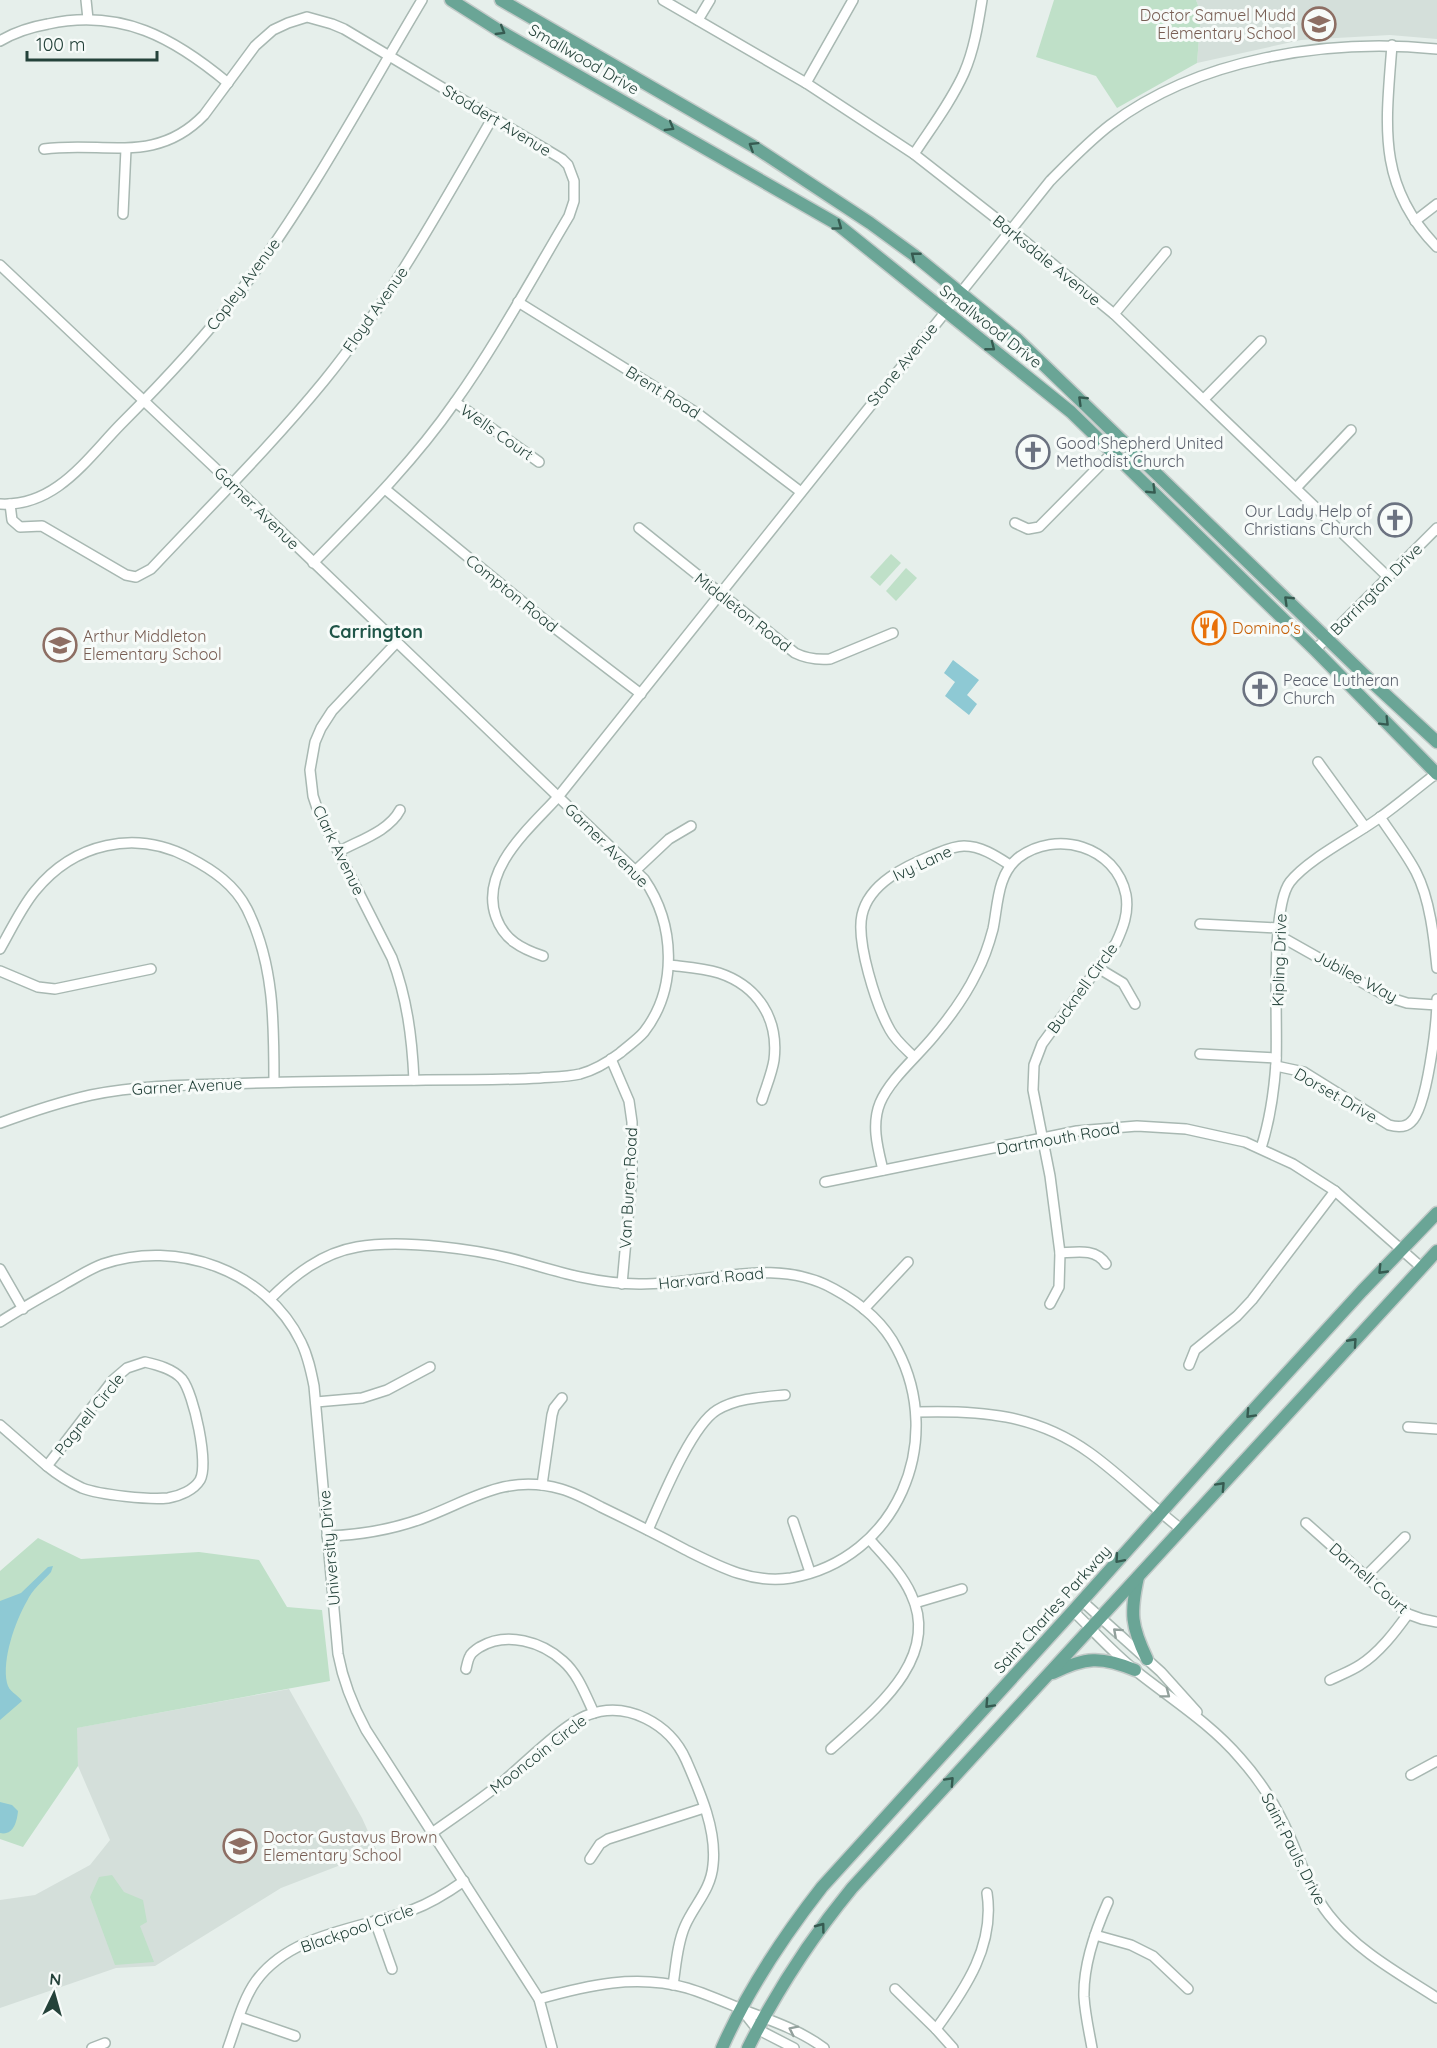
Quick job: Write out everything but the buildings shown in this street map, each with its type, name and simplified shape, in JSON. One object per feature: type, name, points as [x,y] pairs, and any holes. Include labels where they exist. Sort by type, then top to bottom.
[{"type":"main road","name":"Smallwood Drive","points":[[451,0],[500,31],[837,224],[1048,392],[1113,452],[1315,650],[1437,774]]},
{"type":"main road","name":"Smallwood Drive","points":[[501,0],[753,146],[870,223],[961,292],[1017,339],[1437,742]]},
{"type":"main road","name":"Saint Charles Parkway","points":[[722,2048],[740,2008],[778,1946],[822,1887],[1160,1512],[1437,1213]]},
{"type":"main road","points":[[748,2048],[784,1980],[822,1924],[900,1835],[1437,1251]]},
{"type":"main road","points":[[1138,1576],[1132,1622],[1147,1659]]},
{"type":"main road","points":[[1046,1677],[1070,1664],[1090,1659],[1115,1662],[1135,1670]]},
{"type":"street","points":[[86,0],[88,19]]},
{"type":"street","name":"Copley Avenue","points":[[0,504],[38,499],[61,485],[203,337],[241,290],[294,213],[422,0]]},
{"type":"street","name":"Barksdale Avenue","points":[[663,0],[806,83],[914,154],[1011,230],[1114,314],[1387,576]]},
{"type":"street","points":[[698,20],[710,0]]},
{"type":"street","points":[[806,83],[853,0]]},
{"type":"street","points":[[914,154],[964,73],[975,39],[982,0]]},
{"type":"street","name":"Stoddert Avenue","points":[[44,148],[83,146],[126,149],[158,144],[181,135],[204,115],[255,46],[280,26],[307,17],[344,29],[388,57],[494,117],[568,165],[574,181],[574,201],[569,216],[455,402],[385,489],[314,563]]},
{"type":"street","points":[[0,40],[30,27],[66,20],[88,19],[127,25],[154,34],[186,51],[228,83]]},
{"type":"street","points":[[1392,45],[1388,148],[1397,187],[1415,220],[1437,247]]},
{"type":"street","name":"Stone Avenue","points":[[543,956],[519,946],[506,936],[495,914],[494,880],[506,858],[641,694],[1050,181],[1110,126],[1166,92],[1222,71],[1294,52],[1343,46],[1392,45],[1437,49]]},
{"type":"street","name":"Floyd Avenue","points":[[10,504],[15,525],[20,527],[42,526],[126,575],[136,576],[151,569],[286,426],[325,380],[385,299],[494,117]]},
{"type":"street","points":[[123,214],[126,149]]},
{"type":"street","points":[[1415,220],[1437,204]]},
{"type":"street","points":[[1114,314],[1166,252]]},
{"type":"street","name":"Garner Avenue","points":[[0,265],[9,271],[636,870],[650,887],[663,918],[669,965],[666,988],[652,1019],[637,1040],[611,1059],[588,1071],[566,1076],[516,1079],[274,1082],[127,1089],[61,1102],[0,1123]]},
{"type":"street","name":"Brent Road","points":[[518,302],[697,413],[801,492]]},
{"type":"street","points":[[1204,399],[1261,341]]},
{"type":"street","name":"Wells Court","points":[[455,402],[539,462]]},
{"type":"street","points":[[1296,488],[1351,430]]},
{"type":"street","points":[[1016,523],[1028,529],[1039,527],[1124,441]]},
{"type":"street","name":"Compton Road","points":[[385,489],[544,619],[641,694]]},
{"type":"street","name":"Middleton Road","points":[[639,528],[719,594],[803,657],[830,659],[892,633]]},
{"type":"street","name":"Barrington Drive","points":[[1315,650],[1437,528]]},
{"type":"street","name":"Clark Avenue","points":[[397,642],[332,711],[315,742],[310,770],[313,796],[319,814],[340,851],[392,958],[400,980],[410,1021],[414,1080]]},
{"type":"street","points":[[1318,762],[1365,827]]},
{"type":"street","name":"Kipling Drive","points":[[1261,1148],[1269,1120],[1276,1062],[1279,931],[1282,899],[1288,885],[1303,869],[1380,817],[1437,774]]},
{"type":"street","points":[[340,851],[385,827],[392,822],[400,810]]},
{"type":"street","points":[[1380,817],[1421,882],[1431,924],[1437,968]]},
{"type":"street","points":[[636,870],[669,839],[691,826]]},
{"type":"street","points":[[0,949],[34,891],[51,874],[79,854],[103,845],[133,843],[164,847],[184,854],[219,875],[234,890],[246,907],[256,930],[269,978],[273,1010],[274,1082]]},
{"type":"street","name":"Bucknell Circle","points":[[1010,865],[1028,851],[1047,843],[1067,843],[1084,848],[1109,864],[1123,885],[1126,895],[1126,917],[1116,943],[1052,1029],[1037,1054],[1033,1071],[1033,1090],[1044,1139],[1060,1253],[1059,1287],[1050,1304]]},
{"type":"street","name":"Ivy Lane","points":[[914,1057],[891,1031],[866,963],[860,930],[865,906],[875,890],[899,871],[955,847],[980,848],[1010,865]]},
{"type":"street","points":[[883,1170],[876,1132],[879,1104],[886,1091],[945,1023],[976,975],[988,945],[1002,884],[1010,865]]},
{"type":"street","points":[[1200,924],[1279,931]]},
{"type":"street","name":"Jubilee Way","points":[[1279,931],[1388,997],[1407,1003],[1437,1005]]},
{"type":"street","points":[[669,965],[705,969],[730,977],[750,990],[764,1007],[773,1026],[775,1046],[772,1071],[762,1100]]},
{"type":"street","points":[[1098,968],[1123,983],[1135,1004]]},
{"type":"street","points":[[0,971],[38,987],[55,989],[151,969]]},
{"type":"street","name":"Dorset Drive","points":[[1276,1062],[1304,1072],[1389,1125],[1408,1125],[1417,1115],[1422,1100],[1435,1030],[1437,999]]},
{"type":"street","points":[[1200,1054],[1276,1062]]},
{"type":"street","name":"Van Buren Road","points":[[611,1059],[629,1101],[632,1122],[632,1175],[622,1284]]},
{"type":"street","name":"Dartmouth Road","points":[[825,1182],[1098,1128],[1152,1126],[1198,1131],[1226,1136],[1261,1148],[1293,1164],[1335,1191],[1421,1268]]},
{"type":"street","points":[[1189,1365],[1195,1350],[1244,1308],[1335,1191]]},
{"type":"street","name":"Harvard Road","points":[[270,1299],[289,1280],[323,1258],[353,1247],[375,1245],[394,1244],[476,1252],[524,1262],[574,1277],[622,1284],[667,1283],[780,1272],[823,1283],[864,1309],[896,1347],[909,1377],[916,1412],[915,1451],[910,1471],[895,1506],[870,1540],[841,1559],[810,1572],[788,1578],[751,1578],[710,1562],[577,1495],[542,1485],[505,1486],[477,1494],[425,1518],[405,1524],[368,1533],[327,1536]]},
{"type":"street","points":[[1060,1253],[1095,1254],[1101,1256],[1106,1264]]},
{"type":"street","name":"University Drive","points":[[0,1322],[102,1265],[150,1255],[182,1257],[205,1262],[238,1276],[270,1299],[284,1316],[301,1343],[311,1370],[316,1402],[338,1654],[345,1683],[366,1730],[539,1999],[552,2048]]},
{"type":"street","points":[[864,1309],[908,1263]]},
{"type":"street","points":[[0,1269],[23,1309]]},
{"type":"street","name":"Pagnell Circle","points":[[0,1425],[47,1466],[73,1484],[99,1492],[168,1498],[183,1494],[199,1482],[202,1473],[202,1445],[192,1403],[184,1383],[173,1373],[151,1364],[140,1363],[121,1371],[47,1466]]},
{"type":"street","points":[[316,1402],[362,1398],[387,1389],[430,1367]]},
{"type":"street","points":[[648,1530],[693,1438],[710,1415],[735,1403],[785,1395]]},
{"type":"street","points":[[542,1485],[550,1423],[554,1408],[562,1398]]},
{"type":"street","points":[[916,1412],[990,1413],[1042,1426],[1091,1454],[1181,1529]]},
{"type":"street","points":[[1408,1427],[1437,1429]]},
{"type":"street","points":[[793,1521],[810,1572]]},
{"type":"street","name":"Darnell Court","points":[[1306,1523],[1408,1614],[1437,1622]]},
{"type":"street","points":[[1366,1576],[1405,1537]]},
{"type":"street","points":[[831,1749],[870,1715],[899,1681],[916,1649],[920,1628],[915,1603],[902,1578],[870,1540]]},
{"type":"street","points":[[915,1603],[963,1589]]},
{"type":"street","name":"Saint Pauls Drive","points":[[1083,1600],[1147,1659],[1240,1757],[1271,1800],[1308,1880],[1329,1916],[1385,1965],[1437,1998]]},
{"type":"street","name":"Saint Pauls Drive","points":[[1073,1611],[1135,1670],[1216,1734]]},
{"type":"street","points":[[1330,1680],[1360,1666],[1398,1628],[1408,1614]]},
{"type":"street","points":[[466,1669],[470,1655],[484,1644],[507,1639],[535,1643],[564,1661],[575,1675],[594,1713]]},
{"type":"street","name":"Mooncoin Circle","points":[[432,1833],[492,1791],[586,1715],[619,1711],[639,1715],[656,1724],[671,1735],[681,1749],[704,1808],[713,1841],[713,1869],[706,1891],[684,1929],[673,1985]]},
{"type":"street","points":[[1411,1774],[1437,1761]]},
{"type":"street","points":[[590,1858],[600,1844],[608,1839],[704,1808]]},
{"type":"street","name":"Blackpool Circle","points":[[228,2048],[255,1982],[270,1965],[283,1955],[323,1937],[429,1903],[464,1881]]},
{"type":"street","points":[[936,2029],[960,1997],[982,1952],[988,1927],[987,1893]]},
{"type":"street","points":[[1092,2048],[1084,1997],[1085,1980],[1095,1935],[1108,1902]]},
{"type":"street","points":[[375,1921],[392,1969]]},
{"type":"street","points":[[1095,1935],[1131,1945],[1153,1956],[1188,1989]]},
{"type":"street","points":[[539,1999],[602,1983],[639,1981],[673,1985],[702,1993],[763,2017],[813,2040],[824,2048]]},
{"type":"street","points":[[895,1989],[953,2048]]},
{"type":"street","points":[[740,2008],[758,2029],[794,2048]]},
{"type":"street","points":[[240,2017],[295,2036]]},
{"type":"street","points":[[92,2048],[105,2043]]},
{"type":"shaded area","name":"Doctor Samuel Mudd Elementary School","points":[[1196,0],[1437,0],[1437,39],[1390,35],[1301,40],[1197,63],[1201,13]]},
{"type":"shaded area","name":"Doctor Gustavus Brown Elementary School","points":[[289,1689],[362,1818],[377,1851],[281,1888],[155,1966],[116,1968],[0,2008],[0,1900],[35,1895],[90,1865],[110,1840],[78,1766],[76,1728]]},
{"type":"green space","points":[[1054,0],[1196,0],[1201,13],[1197,63],[1117,108],[1096,76],[1036,57]]},
{"type":"green space","points":[[891,554],[901,563],[880,586],[870,577]]},
{"type":"green space","points":[[906,568],[917,578],[896,601],[886,591]]},
{"type":"green space","points":[[38,1538],[81,1559],[199,1552],[259,1560],[287,1607],[322,1610],[330,1681],[77,1728],[78,1766],[23,1847],[0,1839],[0,1571]]},
{"type":"green space","points":[[112,1875],[124,1892],[143,1900],[147,1922],[140,1926],[154,1962],[115,1965],[90,1897],[99,1877]]},
{"type":"water","points":[[953,660],[979,680],[967,695],[977,704],[969,715],[945,696],[955,682],[944,673]]},
{"type":"water","points":[[53,1566],[51,1572],[29,1597],[14,1630],[6,1663],[7,1683],[9,1689],[22,1701],[0,1720],[0,1601],[21,1593],[48,1567]]},
{"type":"water","points":[[0,1802],[12,1805],[18,1811],[14,1827],[4,1833],[0,1833]]},
{"type":"place","name":"Doctor Samuel Mudd Elementary School","points":[[1319,24]]},
{"type":"place","name":"Good Shepherd United Methodist Church","points":[[1033,452]]},
{"type":"place","name":"Our Lady Help of Christians Church","points":[[1395,520]]},
{"type":"place","name":"Domino's","points":[[1209,628]]},
{"type":"place","name":"Arthur Middleton Elementary School","points":[[60,645]]},
{"type":"place","name":"Peace Lutheran Church","points":[[1260,689]]},
{"type":"place","name":"Doctor Gustavus Brown Elementary School","points":[[240,1846]]},
{"type":"district","name":"Carrington","points":[[376,632]]}]
